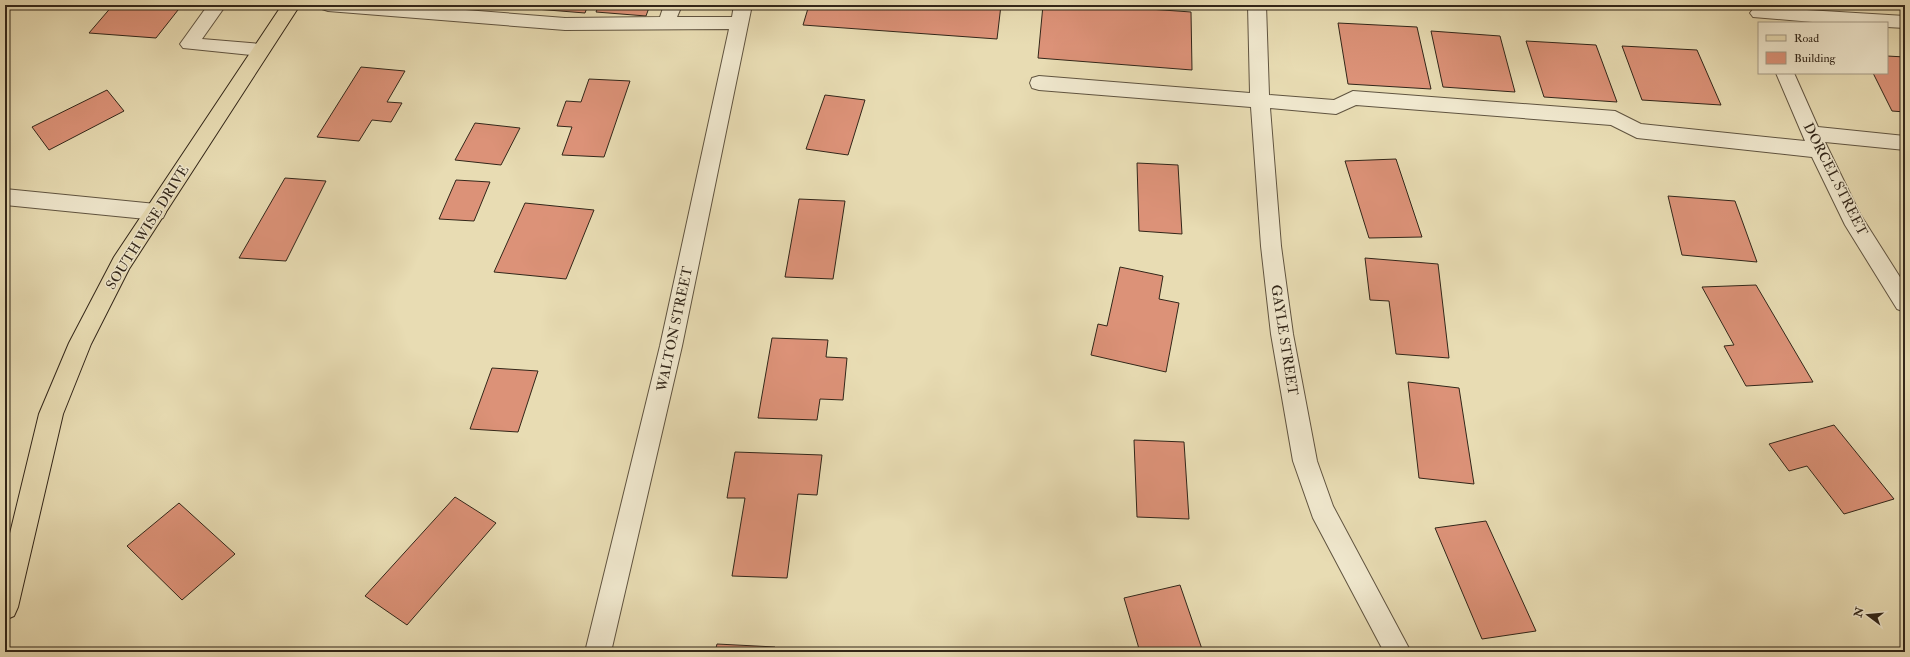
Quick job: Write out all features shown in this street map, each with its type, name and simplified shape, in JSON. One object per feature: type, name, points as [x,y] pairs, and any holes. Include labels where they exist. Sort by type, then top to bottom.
[{"type":"main road","name":"SOUTH WISE DRIVE","points":[[5,607],[52,414],[80,343],[121,263],[291,5]]},
{"type":"street","points":[[216,5],[189,44],[261,50]]},
{"type":"street","points":[[328,5],[565,24],[666,24],[741,14]]},
{"type":"street","points":[[666,24],[673,5]]},
{"type":"street","name":"GAYLE STREET","points":[[1257,5],[1260,101],[1273,261],[1282,334],[1305,461],[1322,510],[1398,652]]},
{"type":"street","name":"WALTON STREET","points":[[598,652],[671,346],[741,14]]},
{"type":"street","points":[[1759,14],[1905,22]]},
{"type":"street","name":"DORCEL STREET","points":[[1785,74],[1852,219],[1905,303]]},
{"type":"street","points":[[1039,84],[1336,107],[1353,98],[1615,118],[1637,131],[1816,142],[1905,143]]},
{"type":"street","points":[[5,197],[156,212]]},
{"type":"building","points":[[113,5],[182,5],[156,38],[89,33]]},
{"type":"building","points":[[486,5],[588,5],[585,13]]},
{"type":"building","points":[[599,5],[650,5],[646,16],[596,12]]},
{"type":"building","points":[[809,5],[1001,5],[997,39],[803,25]]},
{"type":"building","points":[[1043,5],[1093,5],[1191,12],[1192,70],[1038,58]]},
{"type":"building","points":[[1338,23],[1417,27],[1431,89],[1348,84]]},
{"type":"building","points":[[1431,31],[1500,36],[1515,92],[1443,87]]},
{"type":"building","points":[[1526,41],[1596,45],[1617,102],[1544,97]]},
{"type":"building","points":[[1622,46],[1697,50],[1721,105],[1642,100]]},
{"type":"building","points":[[1888,56],[1905,57],[1905,112],[1892,111],[1874,74],[1888,74]]},
{"type":"building","points":[[361,67],[405,71],[387,102],[402,103],[391,122],[372,120],[359,141],[317,137]]},
{"type":"building","points":[[589,79],[630,81],[604,157],[562,155],[572,127],[557,126],[566,101],[581,102]]},
{"type":"building","points":[[107,90],[124,111],[49,150],[32,127]]},
{"type":"building","points":[[825,95],[865,100],[848,155],[806,149]]},
{"type":"building","points":[[475,123],[520,128],[501,165],[455,160]]},
{"type":"building","points":[[1396,159],[1422,237],[1369,238],[1345,161]]},
{"type":"building","points":[[1137,163],[1178,165],[1182,234],[1139,231]]},
{"type":"building","points":[[285,178],[326,181],[286,261],[239,258]]},
{"type":"building","points":[[456,180],[490,182],[474,221],[439,219]]},
{"type":"building","points":[[1668,196],[1735,201],[1757,262],[1682,255]]},
{"type":"building","points":[[799,199],[845,201],[833,279],[785,277]]},
{"type":"building","points":[[525,203],[594,210],[566,279],[494,272]]},
{"type":"building","points":[[1365,258],[1438,264],[1449,358],[1396,354],[1389,301],[1370,300]]},
{"type":"building","points":[[1120,267],[1163,276],[1159,299],[1179,303],[1166,372],[1091,355],[1098,324],[1107,326]]},
{"type":"building","points":[[1756,285],[1813,382],[1746,386],[1724,346],[1734,345],[1702,287]]},
{"type":"building","points":[[772,338],[828,340],[826,357],[847,358],[843,400],[820,399],[817,420],[758,418]]},
{"type":"building","points":[[492,368],[538,371],[518,432],[470,429]]},
{"type":"building","points":[[1408,382],[1459,388],[1474,484],[1419,478]]},
{"type":"building","points":[[1834,425],[1894,499],[1844,514],[1807,466],[1789,471],[1769,444]]},
{"type":"building","points":[[1134,440],[1184,442],[1189,519],[1137,517]]},
{"type":"building","points":[[735,452],[822,455],[817,495],[798,494],[787,578],[732,576],[745,498],[727,498]]},
{"type":"building","points":[[455,497],[496,523],[407,625],[365,596]]},
{"type":"building","points":[[179,503],[235,554],[182,600],[127,546]]},
{"type":"building","points":[[1486,521],[1536,631],[1482,639],[1435,528]]},
{"type":"building","points":[[1180,585],[1203,652],[1140,652],[1124,598]]},
{"type":"building","points":[[717,644],[775,647],[775,652],[715,652]]}]
